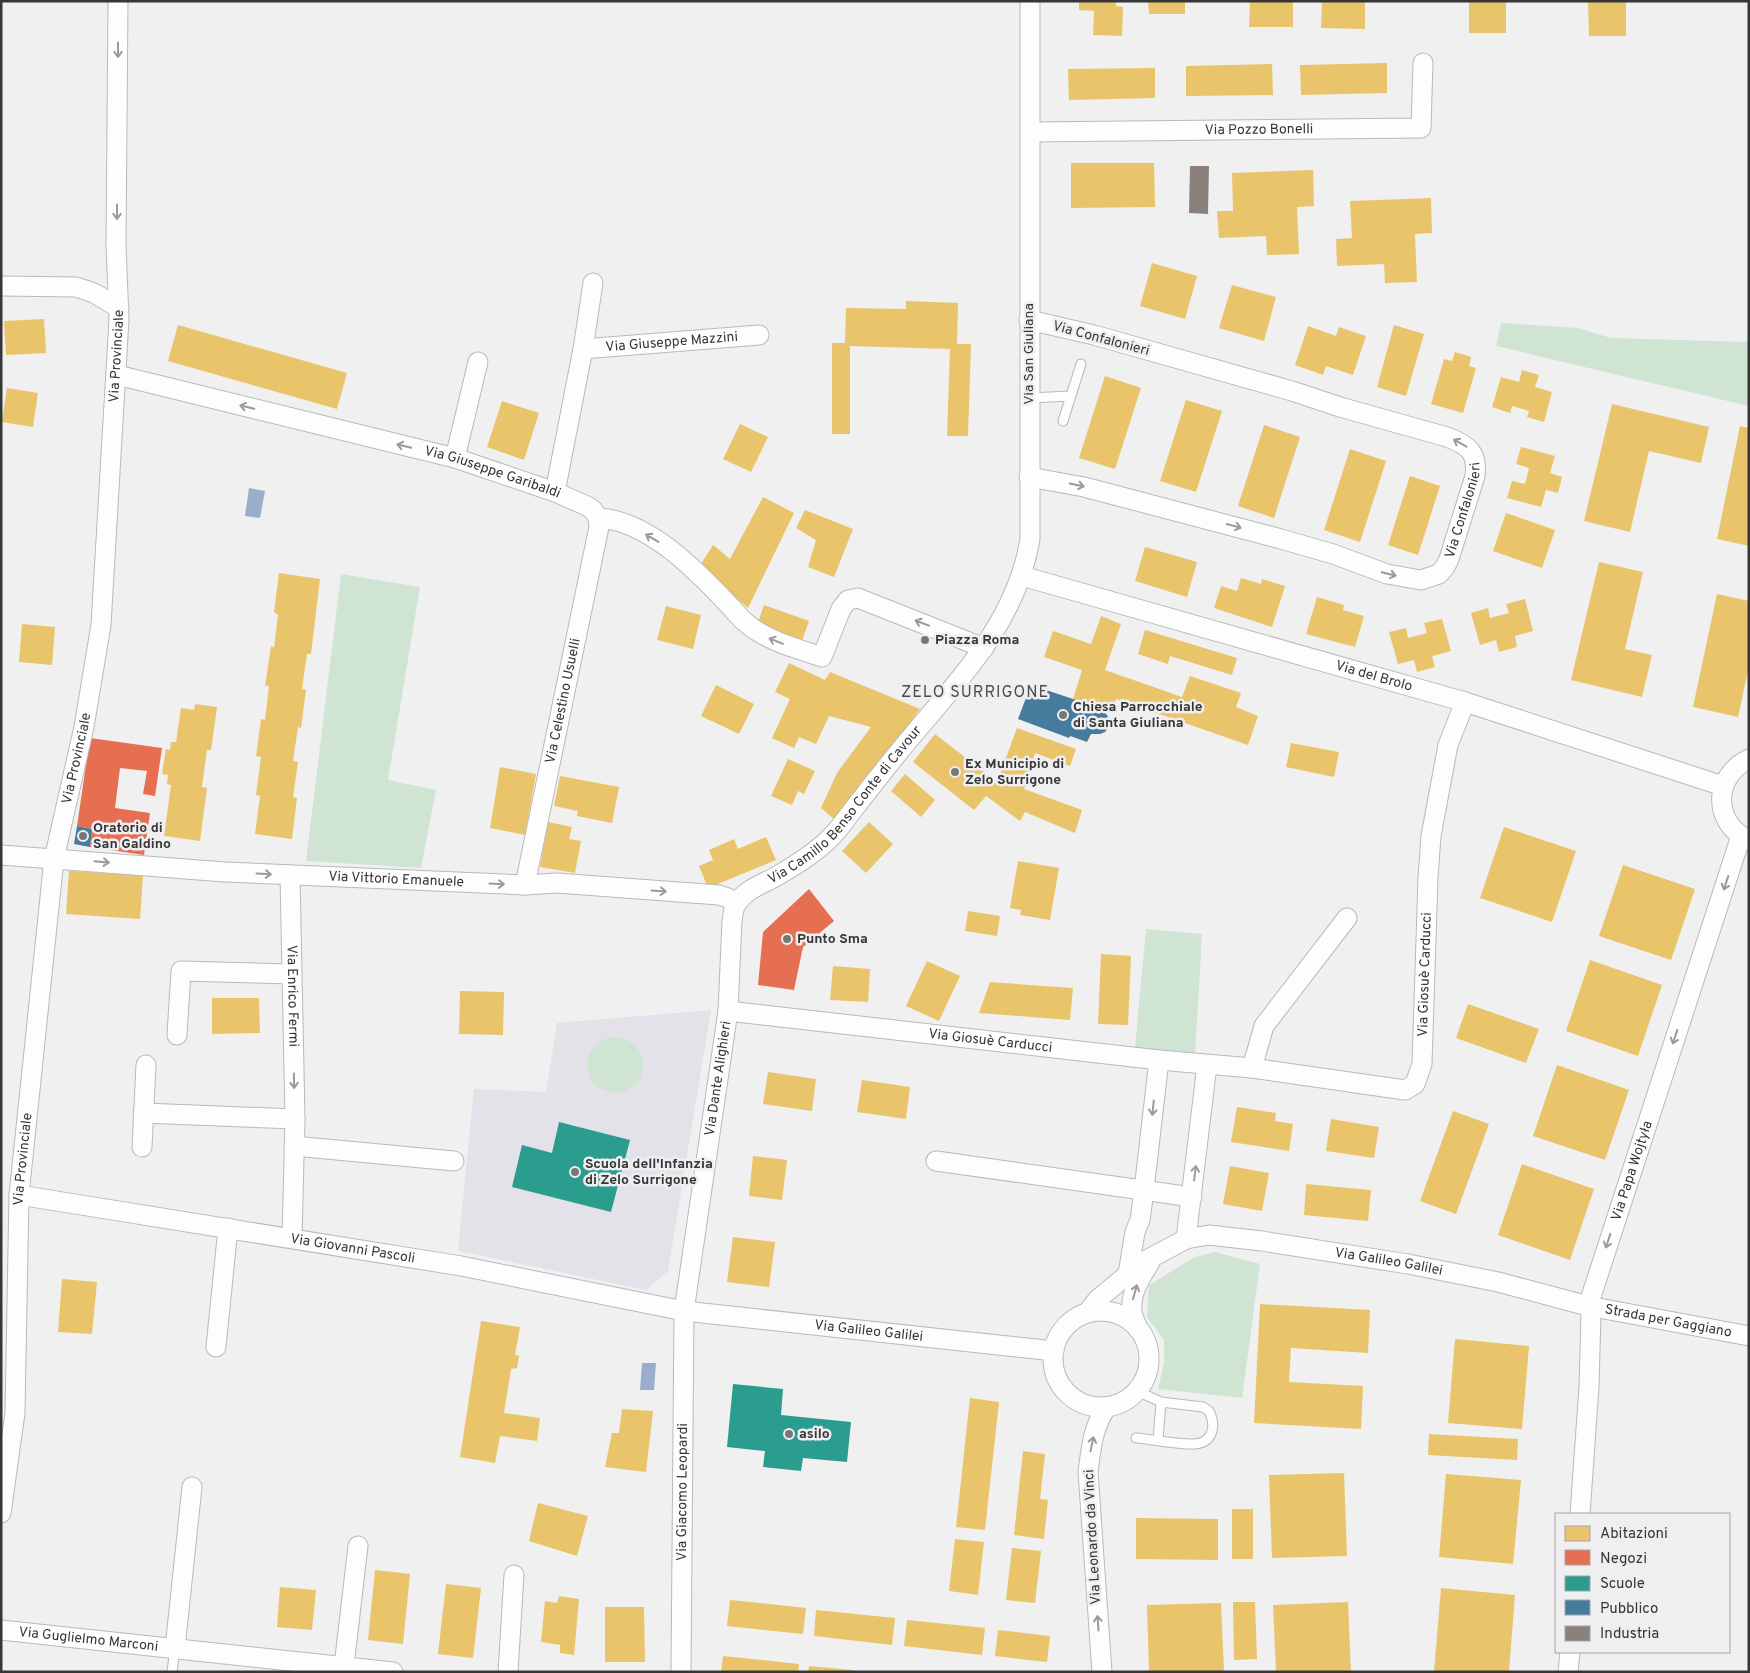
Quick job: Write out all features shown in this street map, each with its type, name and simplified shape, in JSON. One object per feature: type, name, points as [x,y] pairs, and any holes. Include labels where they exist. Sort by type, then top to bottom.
[{"type":"street","name":"Via Provinciale","points":[[1,1512],[15,1412],[19,1195],[54,859],[84,727],[101,625],[117,376],[119,308],[116,245],[118,1]]},
{"type":"street","name":"Via San Giuliana","points":[[1022,576],[1030,539],[1030,1]]},
{"type":"street","name":"Via Pozzo Bonelli","points":[[1031,132],[1421,128],[1422,63]]},
{"type":"street","name":"Via Giuseppe Mazzini","points":[[555,492],[583,349],[593,283]]},
{"type":"street","points":[[1,286],[76,287],[94,293],[119,308]]},
{"type":"street","name":"Via Confalonieri","points":[[1029,320],[1113,340],[1447,437],[1464,443],[1469,448],[1474,457],[1476,467],[1475,476],[1449,559],[1439,574],[1422,580],[1387,574],[1333,554],[1281,538],[1118,495],[1049,479],[1029,477]]},
{"type":"street","name":"Via Giuseppe Mazzini","points":[[583,349],[759,335]]},
{"type":"street","points":[[455,458],[478,362]]},
{"type":"street","name":"Via Giuseppe Garibaldi","points":[[117,376],[455,458],[555,492],[587,506],[593,510],[598,518],[613,520],[634,527],[657,540],[669,548],[726,601],[746,623],[772,640],[822,657],[841,609],[848,600],[858,598],[984,648]]},
{"type":"street","name":"Via Celestino Usuelli","points":[[525,885],[599,527],[598,518]]},
{"type":"street","points":[[984,648],[999,624],[1022,576]]},
{"type":"street","name":"Via del Brolo","points":[[1022,576],[1465,702],[1723,786]]},
{"type":"street","name":"Via Camillo Benso Conte di Cavour","points":[[736,904],[752,888],[777,876],[812,853],[832,836],[984,648]]},
{"type":"street","name":"Via Giosuè Carducci","points":[[728,1011],[1159,1060],[1252,1068],[1405,1090],[1414,1084],[1422,1064],[1427,888],[1431,836],[1448,745],[1465,702]]},
{"type":"street","points":[[1745,838],[1731,827],[1724,814],[1721,800],[1723,786],[1730,774],[1740,763],[1749,759]]},
{"type":"street","name":"Via Papa Wojtyła","points":[[1580,1513],[1589,1387],[1591,1313],[1588,1306],[1745,838]]},
{"type":"street","name":"Via Vittorio Emanuele","points":[[1,855],[290,875],[525,885],[557,883],[719,895],[728,898],[736,904]]},
{"type":"street","name":"Via Enrico Fermi","points":[[290,875],[295,1119],[292,1238]]},
{"type":"street","name":"Via Dante Alighieri","points":[[684,1311],[728,1011],[732,922],[736,904]]},
{"type":"street","points":[[1252,1068],[1264,1026],[1347,918]]},
{"type":"street","points":[[177,1034],[182,971],[291,974]]},
{"type":"street","points":[[1128,1274],[1135,1232],[1140,1220],[1159,1060]]},
{"type":"street","points":[[142,1147],[146,1065]]},
{"type":"street","points":[[1186,1239],[1207,1065]]},
{"type":"street","points":[[143,1113],[295,1119]]},
{"type":"street","points":[[294,1146],[454,1161]]},
{"type":"street","points":[[936,1161],[1192,1196]]},
{"type":"street","name":"Via Giovanni Pascoli","points":[[19,1195],[461,1266],[684,1311]]},
{"type":"street","points":[[1138,1329],[1132,1310],[1133,1296],[1138,1283],[1156,1256],[1152,1245],[1145,1236],[1140,1220]]},
{"type":"street","points":[[216,1347],[228,1228]]},
{"type":"street","name":"Via Galileo Galilei","points":[[1088,1313],[1098,1299],[1143,1262],[1186,1239],[1209,1235],[1408,1264],[1498,1282],[1588,1306]]},
{"type":"street","name":"Strada per Gaggiano","points":[[1588,1306],[1749,1336]]},
{"type":"street","name":"Via Galileo Galilei","points":[[684,1311],[1054,1351]]},
{"type":"street","name":"Via Giacomo Leopardi","points":[[681,1672],[684,1311]]},
{"type":"street","points":[[1099,1311],[1110,1312],[1130,1321],[1138,1329],[1148,1349],[1149,1360],[1145,1377],[1137,1391],[1118,1404],[1096,1407],[1085,1404],[1066,1392],[1055,1373],[1053,1362],[1059,1336],[1069,1323],[1088,1313],[1099,1311]]},
{"type":"street","name":"Via Leonardo da Vinci","points":[[1102,1672],[1088,1477],[1091,1447],[1097,1422],[1107,1406]]},
{"type":"street","points":[[175,1648],[192,1487]]},
{"type":"street","points":[[344,1669],[358,1546]]},
{"type":"street","points":[[508,1672],[514,1575]]},
{"type":"street","name":"Via Guglielmo Marconi","points":[[1,1630],[175,1648],[344,1669],[394,1672]]},
{"type":"street","points":[[1568,1672],[1570,1653]]},
{"type":"lane","points":[[1063,421],[1081,364]]},
{"type":"lane","points":[[1029,398],[1071,396]]},
{"type":"lane","points":[[1136,1438],[1195,1444],[1212,1433],[1214,1425],[1209,1411],[1202,1407],[1161,1402],[1137,1391]]},
{"type":"lane","points":[[1158,1440],[1161,1402]]},
{"type":"lane","name":"Via Guglielmo Marconi","points":[[172,1672],[175,1648]]},
{"type":"shaded area","name":"Scuola dell'Infanzia di Zelo Surrigone","points":[[711,1010],[668,1271],[646,1290],[458,1251],[474,1089],[546,1092],[557,1023]]},
{"type":"green space","points":[[1501,323],[1578,328],[1611,338],[1749,342],[1749,406],[1496,346]]},
{"type":"green space","points":[[341,574],[420,587],[388,780],[436,790],[421,868],[306,861]]},
{"type":"green space","points":[[1146,929],[1202,934],[1195,1056],[1135,1047]]},
{"type":"green space","points":[[615,1037],[626,1039],[635,1045],[641,1054],[643,1065],[641,1076],[635,1085],[626,1091],[615,1093],[604,1091],[595,1085],[589,1076],[587,1065],[589,1054],[595,1045],[604,1039]]},
{"type":"green space","points":[[1215,1252],[1260,1264],[1242,1398],[1158,1389],[1164,1363],[1164,1340],[1147,1317],[1149,1285],[1195,1257]]},
{"type":"water","points":[[249,488],[265,491],[260,518],[245,516]]},
{"type":"water","points":[[642,1363],[656,1363],[654,1390],[640,1390]]},
{"type":"building: Abitazioni","points":[[1079,1],[1116,1],[1116,6],[1123,7],[1122,36],[1093,35],[1094,11],[1079,10]]},
{"type":"building: Abitazioni","points":[[1148,1],[1185,1],[1185,14],[1149,14]]},
{"type":"building: Abitazioni","points":[[1250,1],[1293,1],[1293,27],[1249,27]]},
{"type":"building: Abitazioni","points":[[1322,1],[1365,1],[1365,29],[1321,28]]},
{"type":"building: Abitazioni","points":[[1469,1],[1506,1],[1506,33],[1469,33]]},
{"type":"building: Abitazioni","points":[[1588,1],[1626,1],[1626,36],[1589,36]]},
{"type":"building: Abitazioni","points":[[1387,63],[1387,93],[1301,95],[1300,65]]},
{"type":"building: Abitazioni","points":[[1272,64],[1273,95],[1186,96],[1186,66]]},
{"type":"building: Abitazioni","points":[[1155,68],[1155,98],[1069,100],[1068,69]]},
{"type":"building: Abitazioni","points":[[1071,163],[1154,163],[1155,207],[1071,208]]},
{"type":"building: Abitazioni","points":[[1313,170],[1314,206],[1297,207],[1299,254],[1267,255],[1266,236],[1219,238],[1217,211],[1233,211],[1232,173]]},
{"type":"building: Abitazioni","points":[[1431,198],[1432,233],[1415,234],[1417,282],[1385,283],[1384,264],[1337,266],[1336,239],[1352,238],[1350,201]]},
{"type":"building: Abitazioni","points":[[1152,263],[1197,276],[1185,319],[1140,306]]},
{"type":"building: Abitazioni","points":[[1232,285],[1276,297],[1264,341],[1219,328]]},
{"type":"building: Abitazioni","points":[[906,301],[958,303],[957,344],[971,344],[968,436],[947,436],[950,349],[850,346],[850,434],[832,434],[832,343],[845,343],[846,308],[906,309]]},
{"type":"building: Abitazioni","points":[[44,319],[46,353],[6,355],[4,321]]},
{"type":"building: Abitazioni","points":[[178,325],[347,373],[337,409],[168,361]]},
{"type":"building: Abitazioni","points":[[1394,325],[1424,334],[1406,396],[1377,387]]},
{"type":"building: Abitazioni","points":[[1308,326],[1336,336],[1339,327],[1366,336],[1353,375],[1326,366],[1323,375],[1295,365]]},
{"type":"building: Abitazioni","points":[[1455,352],[1471,357],[1469,366],[1476,368],[1463,413],[1431,404],[1444,359],[1452,361]]},
{"type":"building: Abitazioni","points":[[1522,370],[1539,375],[1535,387],[1552,392],[1544,422],[1527,417],[1529,411],[1512,406],[1510,413],[1492,407],[1501,377],[1519,382]]},
{"type":"building: Abitazioni","points":[[1105,376],[1141,388],[1115,469],[1079,458]]},
{"type":"building: Abitazioni","points":[[7,388],[38,393],[33,427],[2,422]]},
{"type":"building: Abitazioni","points":[[1186,400],[1222,411],[1196,492],[1160,481]]},
{"type":"building: Abitazioni","points":[[502,401],[539,413],[524,460],[487,447]]},
{"type":"building: Abitazioni","points":[[1612,404],[1709,427],[1701,463],[1649,451],[1630,532],[1584,521]]},
{"type":"building: Abitazioni","points":[[740,424],[768,437],[751,472],[723,459]]},
{"type":"building: Abitazioni","points":[[1264,425],[1300,437],[1274,518],[1238,506]]},
{"type":"building: Abitazioni","points":[[1740,426],[1749,428],[1749,546],[1717,539]]},
{"type":"building: Abitazioni","points":[[1521,447],[1555,456],[1550,473],[1562,477],[1558,493],[1546,490],[1541,507],[1507,498],[1512,481],[1525,484],[1529,468],[1516,464]]},
{"type":"building: Abitazioni","points":[[1350,449],[1386,461],[1360,542],[1324,530]]},
{"type":"building: Abitazioni","points":[[1410,476],[1440,486],[1418,555],[1388,545]]},
{"type":"building: Abitazioni","points":[[763,497],[794,513],[748,608],[699,567],[713,545],[730,559]]},
{"type":"building: Abitazioni","points":[[805,510],[853,529],[834,577],[808,567],[816,540],[796,528]]},
{"type":"building: Abitazioni","points":[[1506,513],[1555,530],[1542,568],[1493,551]]},
{"type":"building: Abitazioni","points":[[1145,547],[1197,562],[1187,597],[1135,581]]},
{"type":"building: Abitazioni","points":[[1599,562],[1643,572],[1625,649],[1652,655],[1642,697],[1571,680]]},
{"type":"building: Abitazioni","points":[[279,573],[320,579],[311,654],[307,654],[302,689],[306,690],[301,728],[298,727],[293,761],[298,762],[293,797],[297,798],[292,839],[255,834],[260,796],[256,795],[261,757],[256,756],[261,719],[265,720],[269,686],[265,686],[271,646],[274,648],[278,615],[274,612]]},
{"type":"building: Abitazioni","points":[[1241,578],[1261,584],[1262,579],[1285,586],[1272,627],[1214,608],[1221,586],[1237,591]]},
{"type":"building: Abitazioni","points":[[1717,594],[1749,601],[1749,666],[1738,717],[1693,707]]},
{"type":"building: Abitazioni","points":[[1317,597],[1344,605],[1343,610],[1364,616],[1355,647],[1306,634]]},
{"type":"building: Abitazioni","points":[[1525,599],[1533,631],[1515,636],[1517,647],[1499,652],[1496,640],[1480,645],[1471,613],[1488,608],[1490,618],[1509,613],[1506,604]]},
{"type":"building: Abitazioni","points":[[764,605],[809,621],[802,641],[757,625]]},
{"type":"building: Abitazioni","points":[[666,606],[701,615],[693,649],[657,640]]},
{"type":"building: Abitazioni","points":[[1101,616],[1121,624],[1105,670],[1182,697],[1190,676],[1241,693],[1236,707],[1258,716],[1248,745],[1116,699],[1111,712],[1073,699],[1082,670],[1044,657],[1053,631],[1091,644]]},
{"type":"building: Abitazioni","points":[[1442,619],[1451,651],[1432,656],[1435,667],[1417,672],[1414,660],[1398,664],[1389,632],[1406,628],[1408,638],[1427,633],[1424,623]]},
{"type":"building: Abitazioni","points":[[22,624],[55,627],[52,665],[19,662]]},
{"type":"building: Abitazioni","points":[[1145,630],[1237,658],[1232,675],[1170,656],[1168,664],[1138,654]]},
{"type":"building: Abitazioni","points":[[789,663],[825,680],[830,672],[920,709],[862,786],[834,819],[821,808],[837,773],[871,727],[829,716],[816,744],[799,737],[794,748],[772,738],[790,699],[775,692]]},
{"type":"building: Abitazioni","points":[[716,685],[754,704],[739,734],[701,716]]},
{"type":"building: Abitazioni","points":[[195,704],[217,707],[211,750],[207,750],[202,787],[207,788],[200,841],[164,836],[171,785],[167,784],[168,775],[162,774],[166,749],[170,750],[171,742],[176,742],[181,708],[194,710]]},
{"type":"building: Abitazioni","points":[[1017,728],[1076,749],[1070,766],[1035,753],[1024,789],[1082,810],[1075,833],[1025,812],[1020,821],[986,796],[974,810],[913,762],[935,734],[997,782]]},
{"type":"building: Abitazioni","points":[[1291,743],[1339,752],[1334,777],[1286,767]]},
{"type":"building: Abitazioni","points":[[788,759],[815,771],[804,794],[798,791],[792,805],[771,796]]},
{"type":"building: Abitazioni","points":[[500,767],[536,774],[525,835],[490,828]]},
{"type":"building: Abitazioni","points":[[905,774],[935,800],[921,817],[891,791]]},
{"type":"building: Abitazioni","points":[[560,776],[619,787],[612,823],[577,816],[578,811],[554,806]]},
{"type":"building: Abitazioni","points":[[548,822],[572,827],[569,839],[581,841],[575,873],[540,867]]},
{"type":"building: Abitazioni","points":[[869,822],[893,844],[866,873],[842,851]]},
{"type":"building: Abitazioni","points":[[1504,827],[1576,851],[1552,922],[1480,898]]},
{"type":"building: Abitazioni","points":[[766,837],[776,860],[708,888],[699,866],[713,860],[709,850],[734,839],[738,849]]},
{"type":"building: Abitazioni","points":[[1018,861],[1059,868],[1050,920],[1020,915],[1021,910],[1010,908]]},
{"type":"building: Abitazioni","points":[[1623,865],[1695,889],[1671,960],[1599,936]]},
{"type":"building: Abitazioni","points":[[69,871],[143,875],[140,919],[66,914]]},
{"type":"building: Abitazioni","points":[[968,911],[1000,916],[997,936],[965,931]]},
{"type":"building: Abitazioni","points":[[1101,954],[1131,956],[1128,1025],[1098,1024]]},
{"type":"building: Abitazioni","points":[[1590,960],[1662,985],[1638,1056],[1566,1031]]},
{"type":"building: Abitazioni","points":[[927,961],[960,976],[939,1021],[906,1006]]},
{"type":"building: Abitazioni","points":[[833,966],[870,969],[868,1002],[830,1000]]},
{"type":"building: Abitazioni","points":[[990,982],[1073,988],[1070,1020],[979,1013]]},
{"type":"building: Abitazioni","points":[[460,991],[504,992],[503,1035],[459,1034]]},
{"type":"building: Abitazioni","points":[[212,998],[259,998],[260,1033],[212,1034]]},
{"type":"building: Abitazioni","points":[[1468,1004],[1539,1029],[1526,1063],[1456,1038]]},
{"type":"building: Abitazioni","points":[[1557,1065],[1629,1090],[1605,1160],[1533,1136]]},
{"type":"building: Abitazioni","points":[[768,1072],[816,1079],[812,1111],[763,1104]]},
{"type":"building: Abitazioni","points":[[862,1080],[910,1087],[906,1119],[857,1112]]},
{"type":"building: Abitazioni","points":[[1237,1107],[1276,1113],[1275,1121],[1293,1124],[1289,1151],[1231,1142]]},
{"type":"building: Abitazioni","points":[[1453,1111],[1489,1124],[1456,1214],[1420,1201]]},
{"type":"building: Abitazioni","points":[[1331,1119],[1379,1127],[1374,1158],[1326,1151]]},
{"type":"building: Abitazioni","points":[[753,1156],[787,1160],[782,1200],[749,1196]]},
{"type":"building: Abitazioni","points":[[1522,1164],[1594,1189],[1570,1260],[1498,1235]]},
{"type":"building: Abitazioni","points":[[1230,1166],[1269,1173],[1262,1211],[1223,1204]]},
{"type":"building: Abitazioni","points":[[1306,1184],[1371,1190],[1368,1221],[1304,1215]]},
{"type":"building: Abitazioni","points":[[733,1237],[775,1242],[769,1287],[727,1282]]},
{"type":"building: Abitazioni","points":[[62,1279],[97,1282],[92,1334],[58,1332]]},
{"type":"building: Abitazioni","points":[[1260,1304],[1370,1310],[1368,1353],[1291,1348],[1289,1382],[1363,1386],[1361,1429],[1254,1423]]},
{"type":"building: Abitazioni","points":[[481,1321],[520,1327],[515,1355],[519,1356],[517,1368],[511,1369],[504,1413],[540,1418],[537,1441],[500,1436],[495,1463],[460,1457]]},
{"type":"building: Abitazioni","points":[[1455,1339],[1529,1346],[1522,1429],[1448,1423]]},
{"type":"building: Abitazioni","points":[[970,1398],[999,1402],[985,1530],[956,1527]]},
{"type":"building: Abitazioni","points":[[622,1409],[653,1411],[646,1472],[605,1467],[612,1433],[619,1433]]},
{"type":"building: Abitazioni","points":[[1429,1434],[1518,1439],[1517,1460],[1428,1455]]},
{"type":"building: Abitazioni","points":[[1023,1451],[1045,1454],[1040,1499],[1048,1500],[1044,1539],[1014,1535]]},
{"type":"building: Abitazioni","points":[[1344,1473],[1347,1556],[1272,1558],[1269,1475]]},
{"type":"building: Abitazioni","points":[[1446,1474],[1521,1480],[1513,1564],[1439,1557]]},
{"type":"building: Abitazioni","points":[[538,1503],[588,1516],[577,1556],[529,1541]]},
{"type":"building: Abitazioni","points":[[1232,1509],[1253,1509],[1253,1559],[1232,1559]]},
{"type":"building: Abitazioni","points":[[1136,1518],[1218,1519],[1218,1560],[1136,1559]]},
{"type":"building: Abitazioni","points":[[955,1539],[984,1542],[978,1595],[949,1591]]},
{"type":"building: Abitazioni","points":[[1012,1548],[1041,1551],[1035,1603],[1006,1600]]},
{"type":"building: Abitazioni","points":[[375,1570],[410,1574],[403,1644],[368,1640]]},
{"type":"building: Abitazioni","points":[[446,1584],[481,1588],[473,1658],[438,1654]]},
{"type":"building: Abitazioni","points":[[280,1587],[316,1590],[312,1630],[277,1627]]},
{"type":"building: Abitazioni","points":[[1441,1588],[1515,1595],[1509,1672],[1434,1672]]},
{"type":"building: Abitazioni","points":[[559,1596],[579,1599],[574,1655],[560,1653],[560,1645],[541,1642],[545,1601],[557,1603]]},
{"type":"building: Abitazioni","points":[[730,1600],[806,1608],[803,1634],[727,1626]]},
{"type":"building: Abitazioni","points":[[1233,1602],[1255,1602],[1257,1659],[1234,1660]]},
{"type":"building: Abitazioni","points":[[1348,1602],[1351,1672],[1276,1672],[1273,1605]]},
{"type":"building: Abitazioni","points":[[1221,1603],[1224,1672],[1149,1672],[1147,1605]]},
{"type":"building: Abitazioni","points":[[605,1607],[644,1607],[645,1662],[605,1662]]},
{"type":"building: Abitazioni","points":[[816,1610],[895,1618],[892,1645],[814,1636]]},
{"type":"building: Abitazioni","points":[[907,1620],[985,1628],[982,1655],[904,1646]]},
{"type":"building: Abitazioni","points":[[998,1630],[1050,1636],[1047,1662],[995,1656]]},
{"type":"building: Abitazioni","points":[[723,1656],[799,1664],[798,1672],[721,1672]]},
{"type":"building: Abitazioni","points":[[809,1666],[853,1670],[853,1672],[808,1672]]},
{"type":"building: Negozi","points":[[90,738],[162,748],[155,796],[143,794],[147,771],[120,768],[115,808],[150,813],[144,855],[90,847],[92,829],[77,826]]},
{"type":"building: Negozi","name":"Punto Sma","points":[[809,889],[834,921],[803,947],[794,990],[758,985],[763,932]]},
{"type":"building: Scuole","points":[[559,1122],[630,1140],[611,1212],[512,1187],[522,1145],[552,1153]]},
{"type":"building: Scuole","name":"asilo","points":[[733,1384],[783,1389],[781,1415],[851,1422],[847,1462],[803,1458],[801,1471],[763,1467],[765,1451],[727,1447]]},
{"type":"building: Pubblico","name":"Chiesa Parrocchiale di Santa Giuliana","points":[[1031,685],[1103,709],[1108,717],[1108,728],[1100,734],[1091,734],[1087,742],[1070,736],[1069,738],[1018,719]]},
{"type":"building: Pubblico","name":"Oratorio di San Galdino","points":[[77,826],[92,829],[90,847],[74,844]]},
{"type":"building: Industria","points":[[1190,166],[1209,166],[1208,214],[1189,213]]},
{"type":"place","name":"Piazza Roma","points":[[925,640]]},
{"type":"place","name":"Chiesa Parrocchiale di Santa Giuliana","points":[[1063,715]]},
{"type":"place","name":"Ex Municipio di Zelo Surrigone","points":[[955,772]]},
{"type":"place","name":"Oratorio di San Galdino","points":[[83,836]]},
{"type":"place","name":"Punto Sma","points":[[787,939]]},
{"type":"place","name":"Scuola dell'Infanzia di Zelo Surrigone","points":[[575,1172]]},
{"type":"place","name":"asilo","points":[[789,1434]]},
{"type":"district","name":"ZELO SURRIGONE","points":[[975,693]]}]
